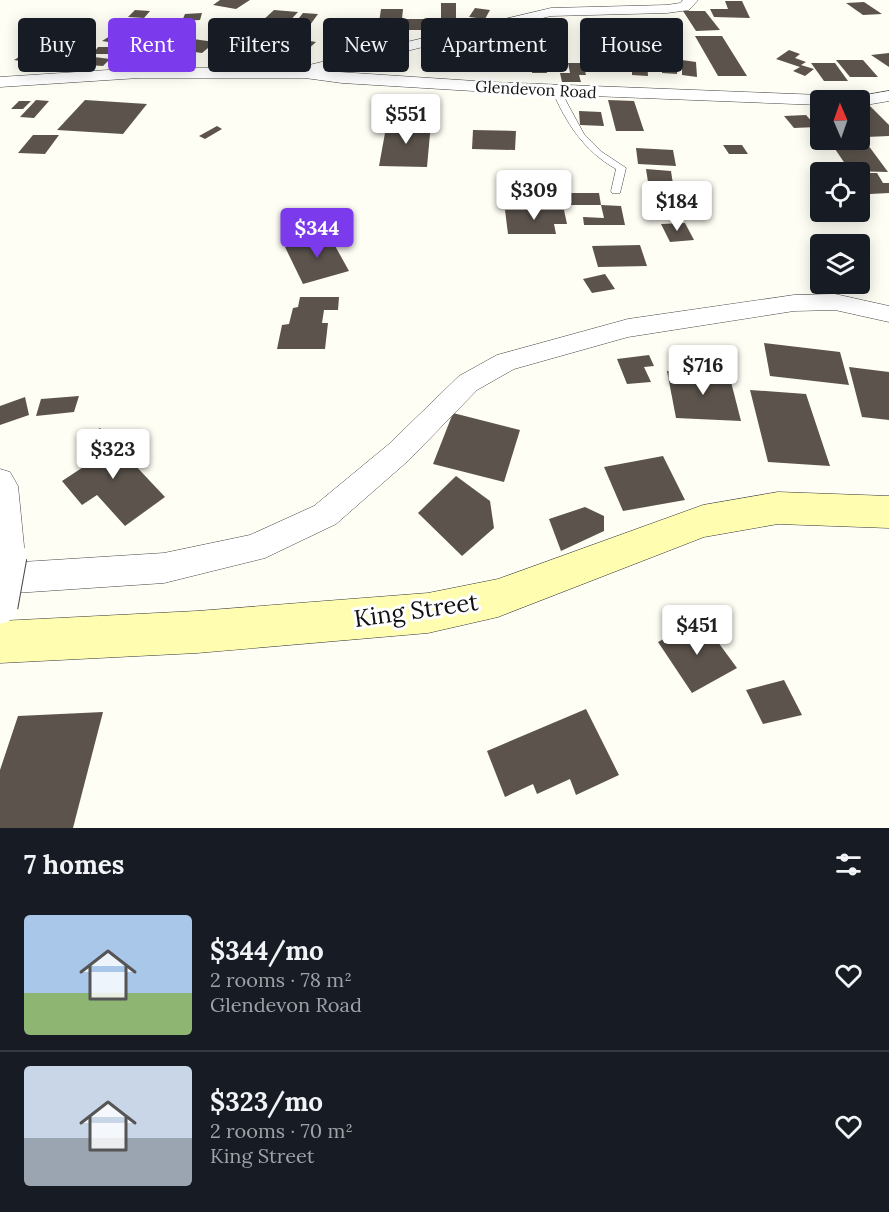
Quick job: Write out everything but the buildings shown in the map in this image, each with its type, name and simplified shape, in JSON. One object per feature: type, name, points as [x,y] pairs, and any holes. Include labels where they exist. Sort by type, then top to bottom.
[{"type":"street","points":[[305,73],[319,67],[551,12],[667,9],[684,7],[691,0]]},
{"type":"street","name":"Glendevon Road","points":[[0,82],[140,73],[305,73],[342,78],[556,90],[810,100]]},
{"type":"street","points":[[870,99],[889,96]]},
{"type":"street","points":[[5,567],[164,568],[254,548],[324,514],[399,452],[468,383],[506,362],[628,328],[794,303],[835,303],[889,314]]},
{"type":"street","points":[[0,481],[3,486],[5,567],[1,625]]},
{"type":"street","name":"King Street","points":[[1,625],[197,632],[428,613],[498,598],[703,521],[778,508],[889,512]]},
{"type":"lane","points":[[556,90],[568,120],[602,159],[621,168],[616,191]]}]
